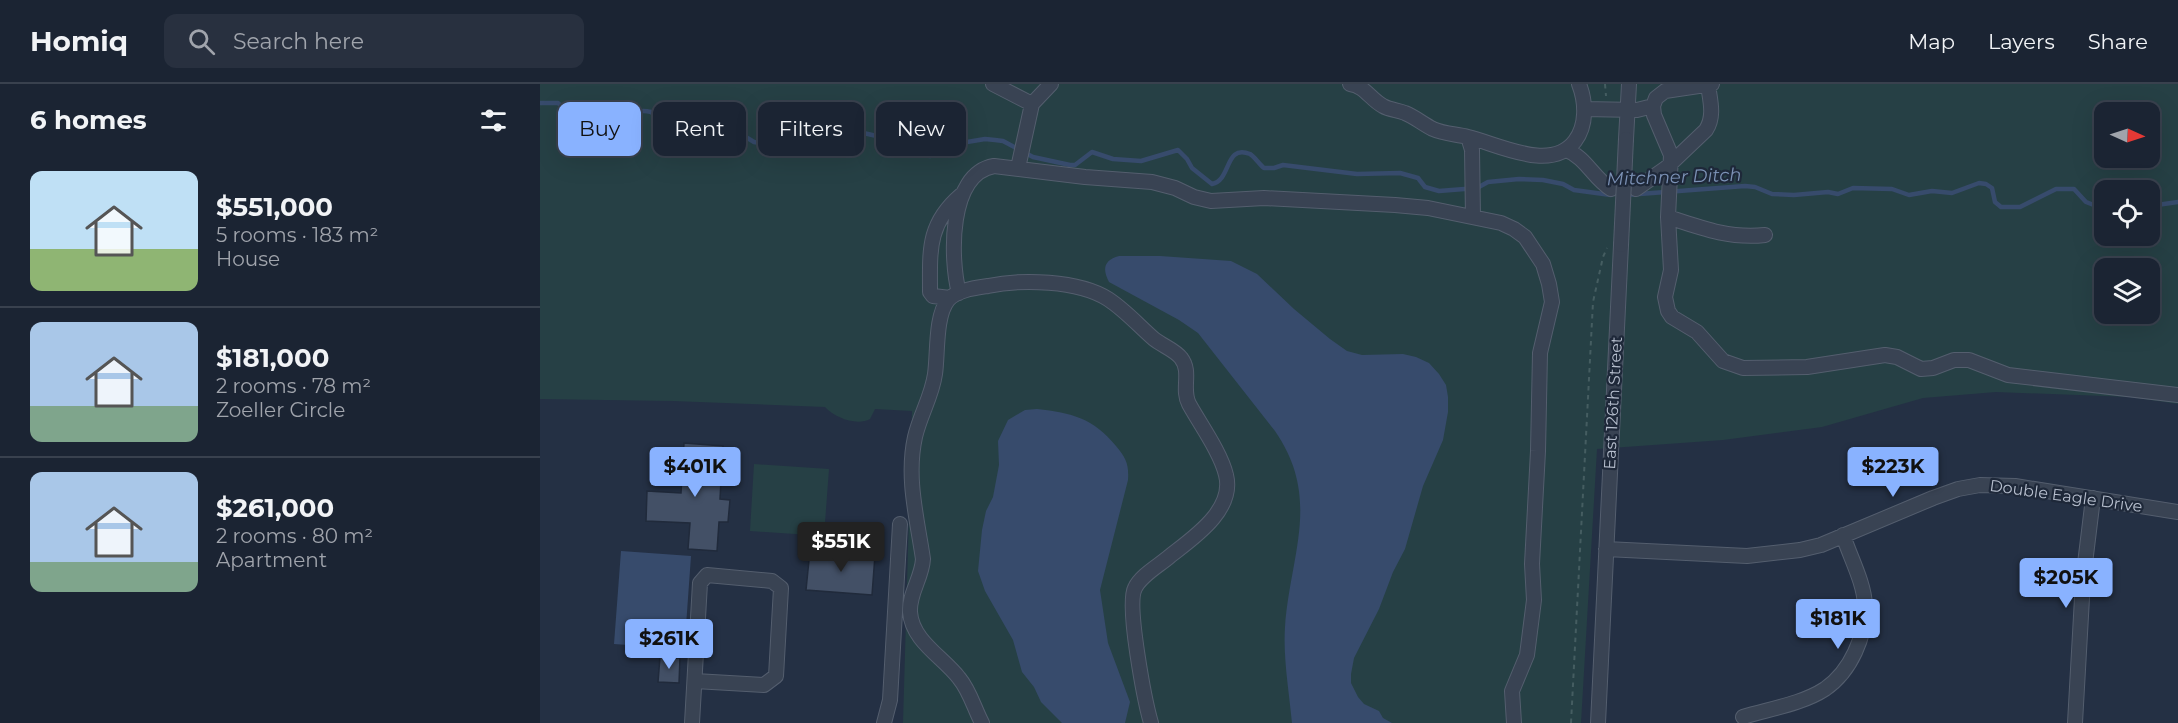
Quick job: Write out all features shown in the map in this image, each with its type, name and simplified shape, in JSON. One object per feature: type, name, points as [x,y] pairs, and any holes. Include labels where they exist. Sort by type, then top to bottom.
[{"type":"street","points":[[993,84],[1032,104]]},
{"type":"street","points":[[1019,164],[1032,104],[1051,84]]},
{"type":"street","points":[[1350,84],[1361,87],[1382,105],[1407,114],[1436,130],[1519,153],[1540,155],[1566,150],[1580,133],[1584,109],[1579,84]]},
{"type":"street","name":"East 126th Street","points":[[1598,723],[1606,549],[1615,244],[1626,139],[1629,84]]},
{"type":"street","points":[[1636,189],[1671,164],[1709,125],[1710,84],[1665,91],[1656,98],[1653,106],[1654,115],[1670,149],[1671,164],[1668,217],[1671,270],[1665,297],[1668,311],[1678,322],[1697,332],[1723,361],[1736,367],[1759,369],[1806,367],[1886,356],[1897,357],[1915,367],[1926,369],[1961,359],[2008,375],[2178,395]]},
{"type":"street","points":[[1584,109],[1627,110],[1646,109],[1653,106]]},
{"type":"street","points":[[1468,137],[1472,150],[1473,217]]},
{"type":"street","points":[[1473,183],[1484,156],[1499,146]]},
{"type":"street","points":[[1566,150],[1580,157],[1600,181],[1611,189]]},
{"type":"street","points":[[982,723],[959,678],[916,632],[910,610],[913,590],[923,566],[911,492],[913,446],[934,378],[939,324],[945,305],[954,295],[955,219],[958,207],[973,179],[988,167],[1019,164],[1085,177],[1152,182],[1211,201],[1264,198],[1395,205],[1501,223],[1525,237],[1543,264],[1552,296],[1540,353],[1532,564],[1534,600],[1527,655],[1512,690],[1514,723]]},
{"type":"street","points":[[965,192],[947,209],[932,236],[930,292],[933,296],[954,295],[1018,281],[1064,285],[1100,294],[1154,339],[1179,356],[1185,365],[1185,397],[1224,468],[1227,493],[1217,512],[1190,541],[1141,580],[1133,592],[1134,625],[1151,723]]},
{"type":"street","points":[[1668,217],[1720,234],[1743,237],[1765,235]]},
{"type":"street","name":"Double Eagle Drive","points":[[1606,549],[1747,556],[1772,554],[1821,545],[1933,498],[1958,489],[1980,485],[2015,486],[2178,512]]},
{"type":"street","points":[[2075,723],[2083,580],[2093,498]]},
{"type":"street","points":[[884,723],[890,700],[900,524]]},
{"type":"street","points":[[1743,717],[1806,698],[1825,688],[1838,677],[1858,646],[1863,627],[1865,604],[1843,535]]},
{"type":"street","points":[[692,723],[700,583],[707,575],[772,581],[781,588],[776,676],[764,685],[695,681]]},
{"type":"path","points":[[1571,723],[1593,302],[1603,257],[1615,244]]},
{"type":"green space","points":[[540,84],[2178,84],[2178,404],[2130,397],[1996,392],[1923,398],[1822,427],[1723,440],[1597,449],[1581,723],[903,723],[912,411],[875,409],[870,419],[859,422],[840,417],[825,407],[540,399]]},
{"type":"green space","points":[[754,464],[829,469],[824,536],[750,531]]},
{"type":"water","points":[[1119,256],[1160,256],[1231,261],[1257,274],[1294,309],[1347,351],[1362,355],[1403,354],[1416,357],[1429,363],[1446,385],[1448,412],[1443,440],[1423,486],[1405,549],[1393,572],[1379,609],[1354,658],[1351,674],[1351,683],[1358,697],[1364,704],[1379,711],[1383,718],[1392,723],[1292,723],[1285,627],[1300,528],[1300,504],[1297,480],[1289,456],[1275,431],[1198,333],[1179,320],[1109,282],[1105,269],[1107,263]]},
{"type":"water","points":[[1037,409],[1071,415],[1090,423],[1116,446],[1127,465],[1128,480],[1100,590],[1108,643],[1130,702],[1125,723],[1062,723],[1041,702],[1034,687],[1022,672],[1013,640],[985,591],[978,571],[982,530],[986,511],[993,497],[999,465],[998,441],[1008,420],[1025,410]]},
{"type":"water","points":[[621,551],[691,556],[685,640],[657,638],[656,647],[614,644]]},
{"type":"building","points":[[684,443],[723,446],[720,499],[730,500],[728,522],[719,522],[717,551],[688,549],[690,523],[646,521],[647,491],[681,493]]},
{"type":"building","points":[[810,550],[875,555],[872,595],[806,590]]},
{"type":"building","points":[[660,657],[680,658],[679,683],[658,682]]},
{"type":"waterway","name":"Mitchner Ditch","points":[[540,103],[558,103],[589,120],[604,122],[639,111],[651,112],[674,131],[697,125],[731,128],[754,142],[765,144],[784,140],[796,133],[818,135],[859,132],[881,137],[906,152],[930,156],[941,149],[985,139],[1003,141],[1033,157],[1070,165],[1075,165],[1092,152],[1113,159],[1141,161],[1178,150],[1192,168],[1212,184],[1223,176],[1232,158],[1242,152],[1250,154],[1264,168],[1283,165],[1357,174],[1400,173],[1418,178],[1425,187],[1439,191],[1477,188],[1488,182],[1519,179],[1543,180],[1563,184],[1574,190],[1611,195]]},
{"type":"waterway","name":"Mitchner Ditch","points":[[1626,195],[1745,186],[1755,187],[1772,194],[1828,192],[1838,194],[1853,188],[1892,189],[1909,195],[1932,191],[1952,193],[1979,183],[1992,188],[1995,202],[2001,207],[2020,207],[2056,189],[2074,189],[2086,202],[2094,205]]},
{"type":"waterway","name":"Mitchner Ditch","points":[[2160,205],[2178,202]]}]
